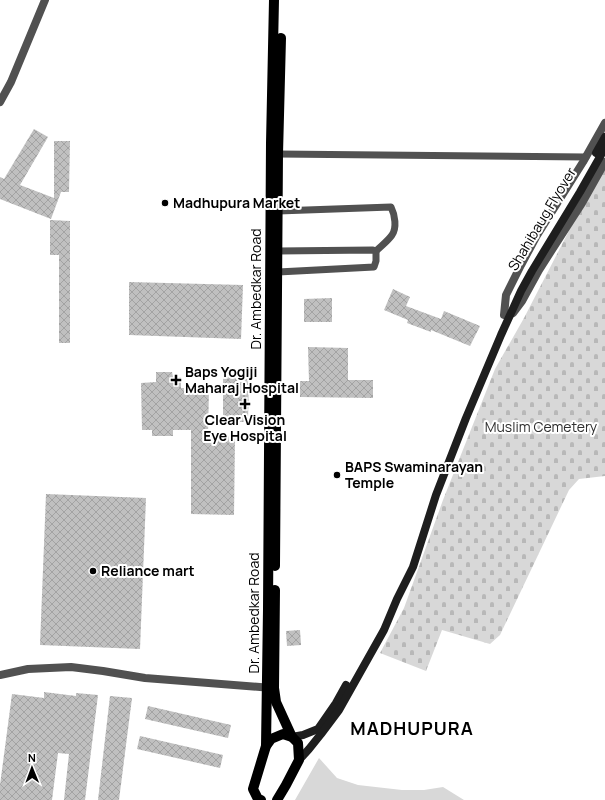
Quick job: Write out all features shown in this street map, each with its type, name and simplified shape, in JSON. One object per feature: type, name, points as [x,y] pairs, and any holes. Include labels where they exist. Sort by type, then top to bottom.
[{"type":"main road","name":"Dr. Ambedkar Road","points":[[274,0],[271,143],[271,688],[292,737],[298,743],[299,760]]},
{"type":"main road","name":"Dr. Ambedkar Road","points":[[251,800],[266,746],[271,688],[281,0]]},
{"type":"main road","name":"Shahibaug Flyover","points":[[507,316],[528,268],[605,137]]},
{"type":"main road","name":"Shahibaug Flyover","points":[[519,290],[580,192],[605,148]]},
{"type":"main road","points":[[266,746],[271,739],[283,734],[292,737],[303,735],[318,729],[336,703],[379,628],[408,565],[431,493],[461,416],[496,333],[507,316]]},
{"type":"main road","points":[[277,800],[299,760],[321,734],[338,710],[384,630],[413,567],[436,495],[507,316]]},
{"type":"main road","points":[[253,789],[258,799],[261,800]]},
{"type":"street","points":[[0,102],[11,82],[45,0]]},
{"type":"street","points":[[507,316],[506,295],[521,265],[536,237],[586,157],[605,123]]},
{"type":"street","points":[[278,154],[586,157]]},
{"type":"street","points":[[507,316],[522,301],[539,270],[582,203],[605,162]]},
{"type":"street","points":[[278,211],[392,207],[395,215],[393,234],[376,251],[376,261],[374,267],[278,272]]},
{"type":"street","points":[[278,251],[376,251]]},
{"type":"street","points":[[0,675],[28,669],[71,667],[145,678],[271,688]]},
{"type":"green space","name":"Muslim Cemetery","points":[[605,161],[605,476],[579,479],[569,490],[500,635],[490,644],[442,630],[426,671],[380,653],[404,608],[443,500],[495,369],[524,318]]},
{"type":"green space","points":[[319,758],[337,778],[358,785],[402,790],[424,790],[443,787],[464,800],[295,800]]},
{"type":"building","points":[[34,129],[48,137],[20,185],[54,198],[54,141],[70,141],[69,192],[61,192],[51,219],[0,199],[0,177],[4,179]]},
{"type":"building","points":[[50,220],[70,221],[70,343],[59,343],[59,255],[50,255]]},
{"type":"building","points":[[129,282],[243,285],[241,339],[129,335]]},
{"type":"building","points":[[393,289],[410,297],[406,306],[441,319],[444,311],[480,326],[470,346],[431,330],[431,332],[407,323],[408,320],[384,310]]},
{"type":"building","points":[[332,298],[332,322],[304,322],[304,299]]},
{"type":"building","points":[[308,347],[348,348],[348,380],[373,380],[373,398],[300,397],[300,381],[309,381]]},
{"type":"building","points":[[156,372],[172,372],[173,377],[181,377],[181,388],[209,388],[208,436],[235,437],[234,515],[191,514],[191,430],[173,430],[173,436],[152,436],[152,430],[142,430],[141,383],[156,382]]},
{"type":"building","points":[[223,374],[249,374],[248,422],[223,422]]},
{"type":"building","points":[[46,494],[146,498],[140,649],[40,645]]},
{"type":"building","points":[[300,630],[301,645],[287,646],[286,631]]},
{"type":"building","points":[[44,692],[76,696],[76,693],[98,695],[85,800],[64,800],[69,754],[58,753],[52,800],[0,800],[0,785],[12,694],[44,698]]},
{"type":"building","points":[[110,696],[132,698],[119,800],[98,800]]},
{"type":"building","points":[[148,706],[231,725],[228,738],[145,719]]},
{"type":"building","points":[[140,736],[223,755],[220,768],[137,749]]},
{"type":"place","name":"Madhupura Market","points":[[165,203]]},
{"type":"place","name":"Baps Yogiji Maharaj Hospital","points":[[176,380]]},
{"type":"place","name":"Clear Vision Eye Hospital","points":[[245,404]]},
{"type":"place","name":"BAPS Swaminarayan Temple","points":[[337,475]]},
{"type":"place","name":"Reliance mart","points":[[93,571]]},
{"type":"district","name":"MADHUPURA","points":[[412,729]]}]
